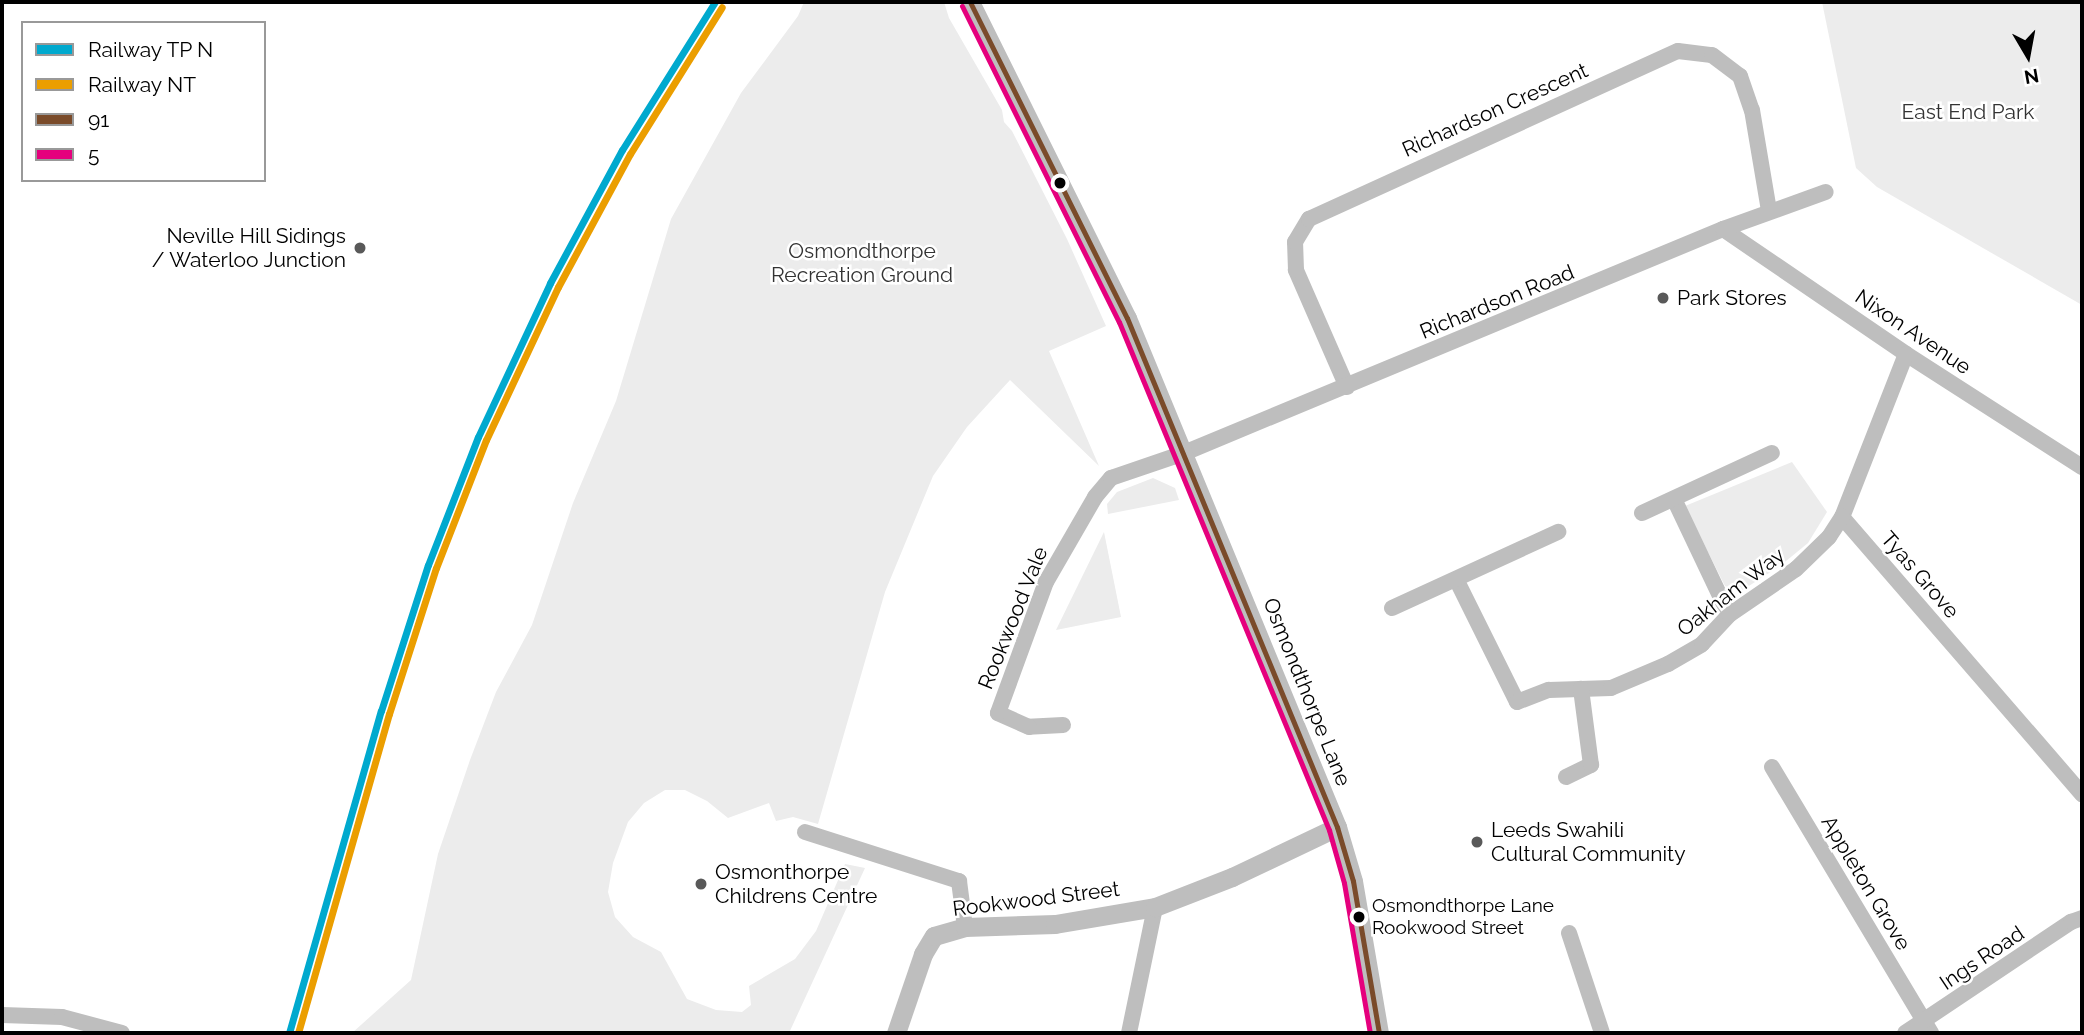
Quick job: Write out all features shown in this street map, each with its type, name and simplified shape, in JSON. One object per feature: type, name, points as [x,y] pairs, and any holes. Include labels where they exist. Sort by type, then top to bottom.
[{"type":"street","name":"Osmondthorpe Lane","points":[[970,2],[1127,318],[1337,827],[1353,881],[1379,1033]]},
{"type":"street","name":"Richardson Crescent","points":[[1347,387],[1296,270],[1295,242],[1310,219],[1678,51],[1712,55],[1740,76],[1752,110],[1769,211]]},
{"type":"street","name":"Richardson Road","points":[[1184,453],[1723,229],[1826,192]]},
{"type":"street","name":"Nixon Avenue","points":[[1723,229],[1906,354],[2082,467]]},
{"type":"street","points":[[1842,517],[1906,354]]},
{"type":"street","name":"Rookwood Vale","points":[[1063,725],[1029,727],[998,713],[1046,582],[1075,529],[1106,482],[1122,472],[1184,453]]},
{"type":"street","points":[[1642,513],[1772,453]]},
{"type":"street","points":[[1674,499],[1729,615]]},
{"type":"street","name":"Oakham Way","points":[[1457,581],[1517,702],[1549,690],[1611,688],[1668,664],[1702,644],[1729,615],[1796,569],[1829,537],[1842,517]]},
{"type":"street","name":"Tyas Grove","points":[[1842,517],[2082,794]]},
{"type":"street","points":[[1392,608],[1457,581],[1559,532]]},
{"type":"street","points":[[1566,777],[1591,765],[1581,690]]},
{"type":"street","name":"Appleton Grove","points":[[1772,767],[1927,1027]]},
{"type":"street","name":"Rookwood Street","points":[[897,1033],[923,954],[934,936],[965,927],[1055,924],[1155,907],[1232,877],[1337,827]]},
{"type":"street","points":[[804,832],[959,880],[965,927]]},
{"type":"street","points":[[1129,1033],[1155,907]]},
{"type":"street","name":"Ings Road","points":[[1905,1033],[1927,1027],[2071,922],[2082,918]]},
{"type":"street","points":[[1569,933],[1602,1033]]},
{"type":"street","points":[[2,1015],[62,1017],[122,1033]]},
{"type":"green space","name":"Osmondthorpe Recreation Ground","points":[[804,2],[944,2],[949,18],[1002,110],[1004,122],[1012,131],[1067,239],[1106,326],[1049,351],[1099,466],[1010,380],[967,427],[933,476],[885,592],[818,824],[793,817],[776,821],[769,803],[728,818],[707,801],[685,790],[665,790],[644,803],[628,822],[613,863],[608,892],[615,917],[633,937],[661,952],[687,999],[716,1010],[742,1012],[751,1005],[749,986],[795,959],[816,931],[845,864],[865,868],[789,1033],[352,1033],[411,980],[438,854],[470,760],[496,692],[532,625],[573,503],[616,401],[671,219],[741,93],[798,16]]},
{"type":"green space","name":"East End Park","points":[[1822,2],[2082,2],[2082,305],[1877,187],[1856,168]]},
{"type":"green space","points":[[1792,462],[1827,512],[1808,543],[1780,566],[1741,591],[1725,586],[1685,506]]},
{"type":"green space","points":[[1153,478],[1175,488],[1179,500],[1108,514],[1107,504],[1117,492]]},
{"type":"green space","points":[[1104,532],[1121,617],[1056,630]]},
{"type":"transit line","points":[[289,1033],[381,711],[428,565],[478,437],[550,283],[622,150],[715,2]]},
{"type":"transit line","name":"91","points":[[970,2],[1127,318],[1337,827],[1353,881],[1379,1033]]},
{"type":"transit line","name":"5","points":[[962,6],[1119,322],[1329,830],[1344,883],[1370,1033]]},
{"type":"rail line","name":"NT","points":[[298,1033],[389,714],[436,568],[486,440],[558,287],[630,154],[722,7]]},
{"type":"place","name":"Neville Hill Sidings / Waterloo Junction","points":[[360,248]]},
{"type":"place","name":"Park Stores","points":[[1663,298]]},
{"type":"place","name":"Leeds Swahili Cultural Community","points":[[1477,842]]},
{"type":"place","name":"Osmonthorpe Childrens Centre","points":[[701,884]]},
{"type":"place","name":"Osmondthorpe Lane Rookwood Street","points":[[1359,917]]}]
